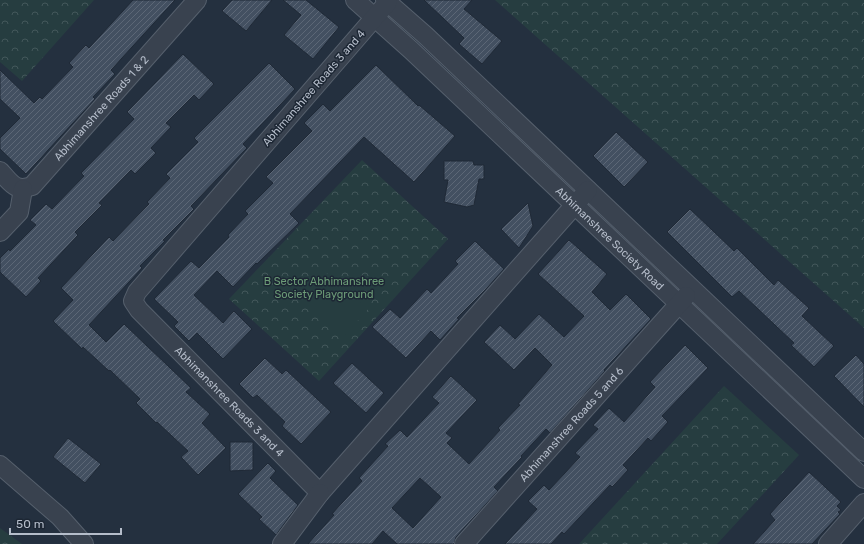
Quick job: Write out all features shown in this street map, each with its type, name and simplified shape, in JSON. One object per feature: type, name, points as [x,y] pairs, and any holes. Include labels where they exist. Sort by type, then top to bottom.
[{"type":"street","name":"Abhimanshree Roads 1 & 2","points":[[23,189],[32,186],[198,0]]},
{"type":"street","name":"Abhimanshree Society Road","points":[[355,0],[411,50],[864,479]]},
{"type":"street","points":[[375,17],[386,1]]},
{"type":"street","name":"Abhimanshree Society Road","points":[[386,1],[425,35],[864,452]]},
{"type":"street","name":"Abhimanshree Roads 3 and 4","points":[[320,492],[138,310],[133,301],[137,292],[375,17]]},
{"type":"street","points":[[0,171],[13,185],[23,189],[20,212],[0,232]]},
{"type":"street","points":[[282,544],[320,492],[588,190]]},
{"type":"street","name":"Abhimanshree Roads 5 and 6","points":[[464,544],[693,289]]},
{"type":"street","points":[[0,465],[60,516],[84,544]]},
{"type":"street","points":[[828,544],[864,503]]},
{"type":"green space","points":[[0,0],[94,0],[22,81],[0,62]]},
{"type":"green space","points":[[495,0],[864,0],[864,328]]},
{"type":"green space","name":"B Sector Abhimanshree Society Playground","points":[[362,160],[448,239],[319,381],[229,299]]},
{"type":"green space","points":[[323,270],[368,309],[345,335],[301,295]]},
{"type":"green space","points":[[724,386],[799,455],[717,544],[579,544]]},
{"type":"green space","points":[[0,528],[22,544],[0,544]]},
{"type":"building","points":[[133,0],[175,0],[111,70],[115,74],[93,97],[95,99],[26,174],[0,149],[0,138],[20,118],[0,99],[0,70],[34,103],[40,97],[42,99],[73,67],[69,63],[86,45],[89,48]]},
{"type":"building","points":[[232,0],[272,0],[246,31],[222,11]]},
{"type":"building","points":[[283,0],[306,0],[339,27],[313,59],[284,35],[301,15]]},
{"type":"building","points":[[424,0],[472,0],[464,9],[502,41],[482,64],[459,44],[464,38]]},
{"type":"building","points":[[183,54],[214,84],[199,100],[194,95],[166,123],[171,127],[151,148],[156,153],[135,174],[131,170],[99,203],[102,205],[75,232],[78,235],[38,278],[41,281],[26,297],[0,272],[0,258],[9,249],[10,251],[36,225],[30,220],[46,204],[52,209],[84,176],[81,173],[134,119],[127,112]]},
{"type":"building","points":[[269,63],[295,89],[243,144],[247,148],[191,206],[194,209],[163,240],[165,241],[140,266],[142,268],[89,325],[106,342],[124,324],[191,388],[186,392],[210,414],[202,423],[226,448],[198,475],[181,457],[188,451],[136,403],[140,399],[110,370],[109,371],[83,347],[82,349],[53,321],[73,300],[61,288],[109,237],[113,241],[149,204],[147,202],[170,178],[166,174],[198,142],[194,138]]},
{"type":"building","points":[[376,65],[418,106],[419,105],[455,136],[414,182],[364,137],[290,214],[299,223],[257,264],[256,263],[233,287],[217,271],[194,295],[223,323],[234,311],[252,329],[223,359],[197,333],[189,341],[174,326],[178,322],[154,299],[191,261],[199,268],[229,237],[228,235],[248,214],[245,211],[273,183],[266,177],[312,131],[304,123],[323,104],[330,111]]},
{"type":"building","points":[[616,132],[648,162],[624,187],[593,156]]},
{"type":"building","points":[[444,161],[473,161],[474,165],[484,165],[484,179],[479,179],[474,205],[467,207],[444,202],[448,180],[444,180]]},
{"type":"building","points":[[528,203],[533,226],[519,248],[501,229]]},
{"type":"building","points":[[690,209],[734,251],[737,248],[774,285],[778,280],[809,308],[802,316],[834,346],[814,367],[791,345],[794,343],[739,291],[732,297],[667,232]]},
{"type":"building","points":[[569,240],[607,274],[592,292],[610,310],[626,294],[651,319],[604,370],[605,371],[550,433],[546,429],[521,456],[522,457],[494,487],[498,491],[456,537],[454,544],[397,544],[383,531],[372,544],[308,544],[334,515],[332,514],[362,481],[359,478],[388,446],[385,444],[400,430],[407,437],[439,403],[432,397],[451,376],[477,400],[446,433],[452,438],[447,443],[469,464],[500,430],[498,428],[520,405],[518,404],[552,365],[535,348],[514,370],[484,342],[500,325],[515,339],[539,314],[564,337],[584,316],[538,274]],"holes":[[[420,478],[441,497],[413,528],[392,508]]]},
{"type":"building","points":[[475,241],[504,269],[457,318],[459,319],[440,340],[431,331],[406,358],[372,327],[390,309],[400,318],[427,289],[431,293],[458,264],[455,261]]},
{"type":"building","points":[[685,345],[708,368],[662,416],[668,422],[651,441],[648,438],[623,465],[628,470],[612,487],[610,485],[564,534],[562,532],[551,544],[505,544],[537,509],[528,501],[544,485],[549,490],[580,457],[575,453],[598,429],[593,425],[609,408],[624,422],[655,387],[650,382]]},
{"type":"building","points":[[856,355],[864,364],[864,407],[834,376]]},
{"type":"building","points":[[265,358],[282,374],[286,370],[331,412],[301,444],[282,426],[285,422],[257,395],[253,398],[239,384]]},
{"type":"building","points":[[352,363],[384,393],[366,413],[333,383]]},
{"type":"building","points":[[68,438],[101,464],[85,483],[53,457]]},
{"type":"building","points":[[230,442],[253,442],[253,470],[230,471]]},
{"type":"building","points":[[268,463],[276,471],[270,478],[298,505],[276,535],[259,519],[262,517],[238,494]]},
{"type":"building","points":[[809,472],[841,502],[837,506],[841,510],[838,512],[840,514],[812,544],[753,544],[775,520],[770,514]]}]
